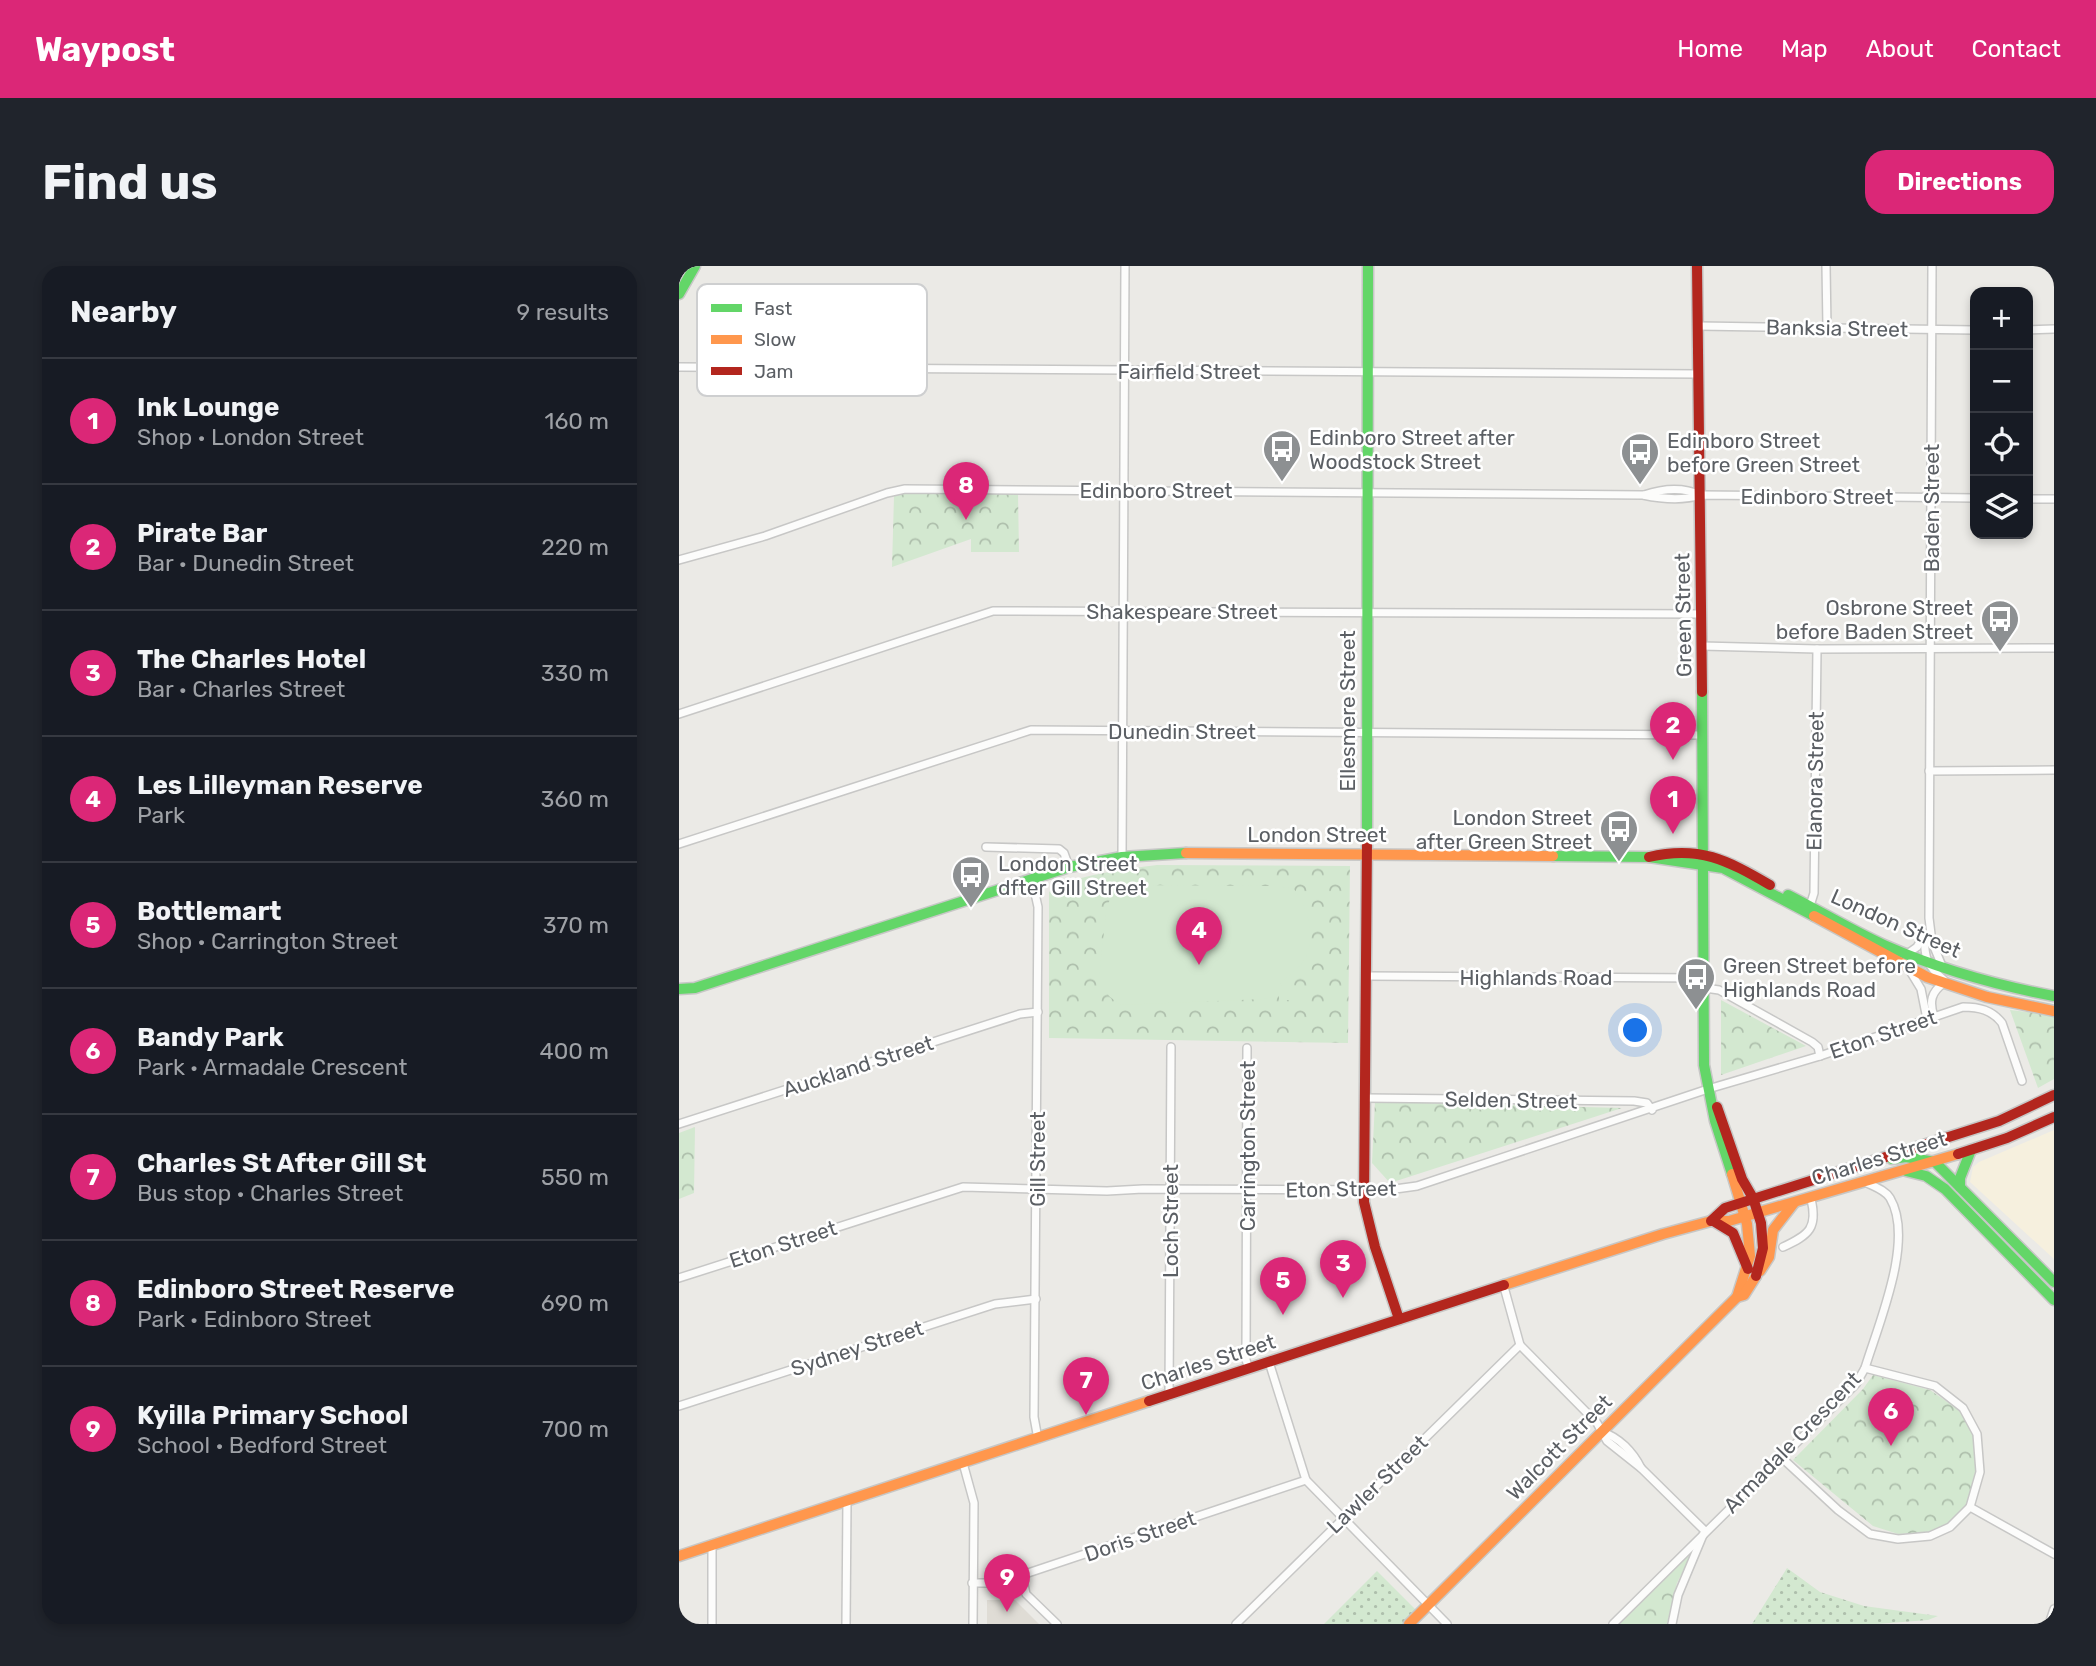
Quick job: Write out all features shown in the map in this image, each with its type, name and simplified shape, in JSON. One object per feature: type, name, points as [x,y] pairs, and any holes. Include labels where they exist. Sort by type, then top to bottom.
[{"type":"main road","points":[[679,293],[695,266]]},
{"type":"main road","name":"Ellesmere Street","points":[[1368,266],[1364,1190],[1371,1235],[1399,1319]]},
{"type":"main road","name":"Green Street","points":[[1697,266],[1704,1065],[1717,1129],[1740,1203]]},
{"type":"main road","name":"London Street","points":[[1649,857],[1667,851],[1702,852],[1731,862],[1910,970],[2011,1003],[2054,1010]]},
{"type":"main road","name":"London Street","points":[[679,997],[695,988],[1069,867],[1122,857],[1203,852],[1649,857],[1668,863],[1702,864],[1723,868],[1859,933],[1927,962],[2023,991],[2054,996]]},
{"type":"main road","name":"London Street","points":[[679,989],[695,988]]},
{"type":"main road","name":"Green Street","points":[[1708,1089],[1725,1126],[1744,1184],[1753,1199]]},
{"type":"main road","name":"Charles Street","points":[[1711,1221],[1725,1208],[2012,1115],[2054,1095]]},
{"type":"main road","name":"Charles Street","points":[[679,1556],[1399,1319],[1711,1221],[1729,1221],[1906,1171],[2007,1139],[2054,1117]]},
{"type":"main road","points":[[1960,1187],[1960,1178],[1971,1150]]},
{"type":"main road","points":[[1875,1161],[1906,1157],[1935,1162],[2054,1282]]},
{"type":"main road","points":[[1906,1171],[1926,1176],[1945,1189],[2054,1300]]},
{"type":"main road","points":[[1753,1199],[1763,1248],[1760,1271]]},
{"type":"main road","points":[[1760,1271],[1769,1257],[1773,1230],[1795,1202]]},
{"type":"main road","name":"Walcott Street","points":[[1737,1297],[1748,1269],[1750,1250],[1740,1203]]},
{"type":"main road","points":[[1711,1221],[1733,1233],[1748,1269]]},
{"type":"main road","points":[[2026,1272],[2035,1263]]},
{"type":"main road","name":"Walcott Street","points":[[1409,1624],[1737,1297],[1744,1295],[1760,1271]]},
{"type":"street","points":[[1122,857],[1125,266]]},
{"type":"street","points":[[1826,266],[1827,327]]},
{"type":"street","name":"Baden Street","points":[[1932,266],[1929,918],[1932,942],[1943,968]]},
{"type":"street","name":"Banksia Street","points":[[1698,326],[1970,330]]},
{"type":"street","points":[[2033,330],[2054,330]]},
{"type":"street","name":"Fairfield Street","points":[[679,367],[697,367]]},
{"type":"street","name":"Fairfield Street","points":[[927,369],[1698,374]]},
{"type":"street","name":"Edinboro Street","points":[[679,560],[765,536],[905,489],[1643,495],[1658,490],[1689,490],[1701,495],[1970,498]]},
{"type":"street","points":[[2033,499],[2054,499]]},
{"type":"street","name":"Shakespeare Street","points":[[679,713],[993,611],[1702,614]]},
{"type":"street","points":[[1702,646],[1817,649],[2054,648]]},
{"type":"street","name":"Elanora Street","points":[[1809,909],[1814,893],[1817,649]]},
{"type":"street","name":"Dunedin Street","points":[[679,844],[1022,732],[1366,731],[1703,735]]},
{"type":"street","points":[[1929,771],[2054,771]]},
{"type":"street","points":[[986,847],[1059,849],[1064,852],[1069,867]]},
{"type":"street","name":"Gill Street","points":[[1032,880],[1038,907],[1034,1417],[1038,1438]]},
{"type":"street","name":"Baden Street","points":[[1907,954],[1917,947],[1924,936],[1929,918]]},
{"type":"street","name":"Baden Street","points":[[1924,936],[1927,962]]},
{"type":"street","points":[[1927,962],[1930,969],[1947,984],[1935,989],[1931,997],[1930,1018]]},
{"type":"street","points":[[1910,970],[1921,989],[1930,1018]]},
{"type":"street","name":"Highlands Road","points":[[1367,976],[1705,983],[1812,1042],[1818,1047],[1820,1056]]},
{"type":"street","name":"Eton Street","points":[[679,1278],[963,1188],[1388,1191],[1416,1186],[1963,1007],[1977,1007],[1987,1011],[2002,1023],[2022,1080]]},
{"type":"street","name":"Auckland Street","points":[[679,1124],[1020,1014],[1038,1012]]},
{"type":"street","name":"Loch Street","points":[[1169,1396],[1171,1047]]},
{"type":"street","name":"Carrington Street","points":[[1247,1048],[1248,1369]]},
{"type":"street","name":"Selden Street","points":[[1366,1098],[1634,1101],[1647,1103],[1652,1110]]},
{"type":"street","name":"Armadale Crescent","points":[[1672,1624],[1681,1586],[1705,1531],[1856,1384],[1865,1368],[1899,1256],[1895,1208],[1888,1195],[1867,1183]]},
{"type":"street","points":[[1783,1247],[1800,1239],[1811,1229],[1815,1218],[1811,1199]]},
{"type":"street","points":[[1504,1287],[1520,1345],[1602,1431],[1614,1435],[1641,1468],[1705,1531],[1613,1624]]},
{"type":"street","name":"Sydney Street","points":[[679,1406],[995,1304],[1036,1299]]},
{"type":"street","name":"Lawler Street","points":[[1236,1624],[1520,1345]]},
{"type":"street","points":[[1269,1362],[1306,1480],[1447,1624]]},
{"type":"street","points":[[1782,1458],[1838,1510],[1870,1534],[1898,1539],[1930,1536],[1950,1527],[1971,1507],[1980,1472],[1977,1434],[1963,1408],[1935,1386],[1865,1368]]},
{"type":"street","points":[[963,1463],[974,1503],[972,1624]]},
{"type":"street","name":"Doris Street","points":[[972,1583],[993,1583],[1022,1576],[1306,1480]]},
{"type":"street","points":[[846,1624],[847,1501]]},
{"type":"street","points":[[1971,1507],[2054,1554]]},
{"type":"street","points":[[712,1545],[712,1624]]},
{"type":"street","points":[[1022,1576],[1025,1594],[1057,1624]]},
{"type":"street","points":[[2049,1624],[2054,1609]]},
{"type":"shaded area","points":[[2054,1130],[2054,1259],[1970,1182],[1973,1167],[1979,1162]]},
{"type":"shaded area","points":[[987,1600],[1015,1600],[1039,1624],[987,1624]]},
{"type":"green space","points":[[910,492],[1018,493],[1019,552],[971,552],[971,539],[892,567],[894,496]]},
{"type":"green space","points":[[1157,865],[1350,866],[1348,1043],[1049,1038],[1049,892],[1085,877]]},
{"type":"green space","points":[[1130,885],[1278,886],[1294,889],[1307,915],[1310,944],[1303,962],[1279,985],[1309,986],[1309,1000],[1279,1000],[1279,986],[1274,996],[1264,999],[1120,1005],[1109,996],[1099,976],[1107,906],[1114,891]]},
{"type":"green space","points":[[1721,1000],[1806,1046],[1721,1075]]},
{"type":"green space","points":[[2010,1010],[2054,1015],[2054,1079],[2038,1088]]},
{"type":"green space","points":[[1375,1102],[1622,1108],[1390,1183],[1372,1163]]},
{"type":"green space","points":[[695,1127],[694,1193],[679,1199],[679,1133]]},
{"type":"green space","points":[[1873,1375],[1930,1390],[1959,1410],[1974,1433],[1976,1468],[1968,1503],[1951,1523],[1930,1532],[1898,1534],[1873,1526],[1793,1460],[1863,1389]]},
{"type":"green space","points":[[1687,1555],[1690,1557],[1677,1583],[1667,1624],[1620,1624]]},
{"type":"green space","points":[[1787,1568],[1820,1592],[1864,1606],[1938,1616],[1928,1620],[1877,1624],[1752,1624]]},
{"type":"green space","points":[[1377,1571],[1418,1612],[1406,1624],[1324,1624]]},
{"type":"traffic: fast","points":[[679,294],[695,266]]},
{"type":"traffic: fast","points":[[1367,841],[1368,266]]},
{"type":"traffic: fast","points":[[1702,692],[1704,1065],[1715,1121],[1732,1174]]},
{"type":"traffic: fast","points":[[679,989],[695,988],[1069,867],[1122,857],[1186,853]]},
{"type":"traffic: fast","points":[[1553,856],[1649,857],[1723,868],[1814,916]]},
{"type":"traffic: fast","points":[[1788,895],[1872,939],[1925,962],[2010,987],[2054,996]]},
{"type":"traffic: fast","points":[[1960,1187],[1960,1178],[1971,1150]]},
{"type":"traffic: fast","points":[[1892,1159],[1906,1157],[1935,1162],[2054,1282]]},
{"type":"traffic: fast","points":[[1906,1171],[1926,1176],[1945,1189],[2054,1300]]},
{"type":"traffic: slow","points":[[1186,853],[1553,856]]},
{"type":"traffic: slow","points":[[1814,916],[1927,977],[1987,997],[2054,1011]]},
{"type":"traffic: slow","points":[[1504,1285],[1663,1234],[1711,1221],[1729,1221],[1958,1154]]},
{"type":"traffic: slow","points":[[1732,1174],[1747,1224],[1750,1256],[1737,1297]]},
{"type":"traffic: slow","points":[[1760,1271],[1769,1257],[1773,1230],[1794,1203]]},
{"type":"traffic: slow","points":[[1409,1624],[1737,1297],[1744,1295],[1756,1276]]},
{"type":"traffic: slow","points":[[679,1556],[1149,1401]]},
{"type":"traffic: jam","points":[[1697,266],[1702,692]]},
{"type":"traffic: jam","points":[[1367,841],[1364,1202],[1375,1247],[1399,1319]]},
{"type":"traffic: jam","points":[[1649,857],[1683,853],[1712,857],[1740,868],[1770,885]]},
{"type":"traffic: jam","points":[[1711,1221],[1725,1208],[1999,1121],[2054,1095]]},
{"type":"traffic: jam","points":[[1717,1107],[1742,1179],[1753,1198],[1761,1223],[1763,1248],[1756,1276]]},
{"type":"traffic: jam","points":[[1958,1154],[2007,1138],[2054,1117]]},
{"type":"traffic: jam","points":[[1715,1222],[1733,1233],[1748,1269]]},
{"type":"traffic: jam","points":[[1149,1401],[1504,1285]]},
{"type":"place","name":"Edinboro Street after Woodstock Street","points":[[1282,483]]},
{"type":"place","name":"Edinboro Street before Green Street","points":[[1640,486]]},
{"type":"place","name":"Edinboro Street Reserve","points":[[966,520]]},
{"type":"place","name":"Osbrone Street before Baden Street","points":[[2000,653]]},
{"type":"place","name":"Pirate Bar","points":[[1673,760]]},
{"type":"place","name":"Ink Lounge","points":[[1673,834]]},
{"type":"place","name":"London Street after Green Street","points":[[1619,863]]},
{"type":"place","name":"London Street dfter Gill Street","points":[[971,909]]},
{"type":"place","name":"Les Lilleyman Reserve","points":[[1199,965]]},
{"type":"place","name":"Green Street before Highlands Road","points":[[1696,1011]]},
{"type":"place","name":"The Charles Hotel","points":[[1343,1298]]},
{"type":"place","name":"Bottlemart","points":[[1283,1315]]},
{"type":"place","name":"Charles St After Gill St","points":[[1086,1415]]},
{"type":"place","name":"Bandy Park","points":[[1891,1446]]},
{"type":"place","name":"Kyilla Primary School","points":[[1007,1612]]}]
